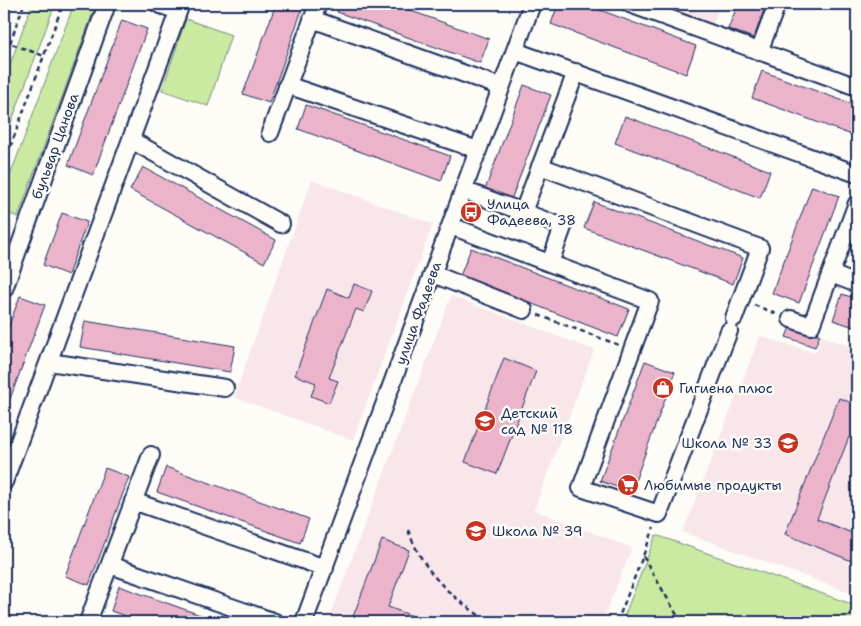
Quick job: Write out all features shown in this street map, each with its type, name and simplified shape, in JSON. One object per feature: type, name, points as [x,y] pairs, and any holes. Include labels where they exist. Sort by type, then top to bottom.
[{"type":"street","name":"бульвар Цанова","points":[[4,289],[107,4]]},
{"type":"street","points":[[4,482],[180,7],[158,4]]},
{"type":"street","points":[[270,133],[318,4]]},
{"type":"street","name":"улица Фадеева","points":[[304,622],[532,4]]},
{"type":"street","points":[[630,4],[857,88]]},
{"type":"street","points":[[759,52],[777,4]]},
{"type":"street","points":[[312,19],[502,87]]},
{"type":"street","points":[[515,51],[857,174]]},
{"type":"street","points":[[523,212],[576,72]]},
{"type":"street","points":[[288,85],[478,150]]},
{"type":"street","points":[[131,140],[281,224]]},
{"type":"street","points":[[451,226],[650,301],[582,488],[659,514],[760,248],[540,166]]},
{"type":"street","points":[[464,190],[562,228],[550,263]]},
{"type":"street","points":[[791,319],[811,326],[857,203]]},
{"type":"street","points":[[433,274],[524,310]]},
{"type":"street","points":[[831,274],[857,284]]},
{"type":"street","points":[[48,362],[225,388]]},
{"type":"street","points":[[89,619],[151,455]]},
{"type":"street","points":[[133,502],[325,568]]},
{"type":"street","points":[[110,565],[275,622]]},
{"type":"path","points":[[4,60],[24,4]]},
{"type":"path","points":[[4,164],[63,4]]},
{"type":"path","points":[[4,41],[44,56]]},
{"type":"path","points":[[741,300],[791,319]]},
{"type":"path","points":[[524,310],[632,350]]},
{"type":"path","points":[[617,622],[659,514]]},
{"type":"path","points":[[408,530],[418,554],[438,581],[489,622]]},
{"type":"path","points":[[643,556],[681,622]]},
{"type":"shaded area","points":[[658,4],[721,4],[713,24]]},
{"type":"shaded area","points":[[312,180],[433,224],[353,440],[234,397]]},
{"type":"shaded area","points":[[451,296],[594,350],[534,510],[632,548],[602,622],[328,622]]},
{"type":"shaded area","name":"Школа № 33","points":[[760,336],[815,353],[822,336],[857,349],[857,595],[683,532]]},
{"type":"green space","points":[[32,4],[55,4],[4,142],[4,81]]},
{"type":"green space","points":[[74,4],[96,4],[18,217],[4,212],[4,192]]},
{"type":"green space","points":[[186,19],[231,35],[208,106],[162,90]]},
{"type":"green space","points":[[656,535],[857,606],[857,622],[622,622]]},
{"type":"building","points":[[276,4],[304,4],[269,103],[243,94]]},
{"type":"building","points":[[340,4],[392,4],[489,39],[480,63],[337,12]]},
{"type":"building","points":[[558,4],[584,4],[696,46],[686,74],[551,24]]},
{"type":"building","points":[[738,4],[766,4],[754,38],[728,29]]},
{"type":"building","points":[[122,20],[147,29],[93,175],[68,165]]},
{"type":"building","points":[[762,71],[857,106],[857,137],[752,98]]},
{"type":"building","points":[[524,85],[551,95],[509,205],[483,195]]},
{"type":"building","points":[[306,105],[450,156],[441,181],[298,129]]},
{"type":"building","points":[[625,116],[770,171],[760,198],[615,143]]},
{"type":"building","points":[[143,167],[276,240],[264,263],[130,190]]},
{"type":"building","points":[[812,186],[839,196],[799,303],[772,293]]},
{"type":"building","points":[[594,202],[743,258],[733,284],[584,228]]},
{"type":"building","points":[[62,213],[87,222],[68,275],[43,265]]},
{"type":"building","points":[[471,248],[629,309],[618,337],[460,276]]},
{"type":"building","points":[[354,284],[372,291],[364,312],[356,309],[329,378],[338,381],[329,403],[311,396],[316,383],[295,375],[327,289],[349,298]]},
{"type":"building","points":[[842,294],[857,299],[857,328],[833,320]]},
{"type":"building","points":[[20,296],[45,305],[4,415],[4,339]]},
{"type":"building","points":[[85,321],[235,346],[230,372],[80,347]]},
{"type":"building","points":[[791,325],[820,335],[815,347],[786,337]]},
{"type":"building","points":[[504,358],[536,371],[497,474],[465,462]]},
{"type":"building","points":[[645,361],[675,372],[631,492],[600,481]]},
{"type":"building","points":[[839,398],[857,405],[857,440],[849,437],[817,519],[857,535],[857,553],[854,562],[785,534]]},
{"type":"building","points":[[166,467],[309,519],[300,543],[157,492]]},
{"type":"building","points":[[105,468],[129,477],[89,585],[65,576]]},
{"type":"building","points":[[382,540],[409,550],[388,607],[429,622],[351,622]]},
{"type":"building","points":[[119,586],[220,622],[143,622],[111,611]]},
{"type":"place","name":"Улица Фадеева, 38","points":[[471,212]]},
{"type":"place","name":"Гигиена плюс","points":[[663,388]]},
{"type":"place","name":"Детский сад № 118","points":[[485,421]]},
{"type":"place","name":"Школа № 33","points":[[788,443]]},
{"type":"place","name":"Любимые продукты","points":[[628,485]]},
{"type":"place","name":"Школа № 39","points":[[476,531]]}]
